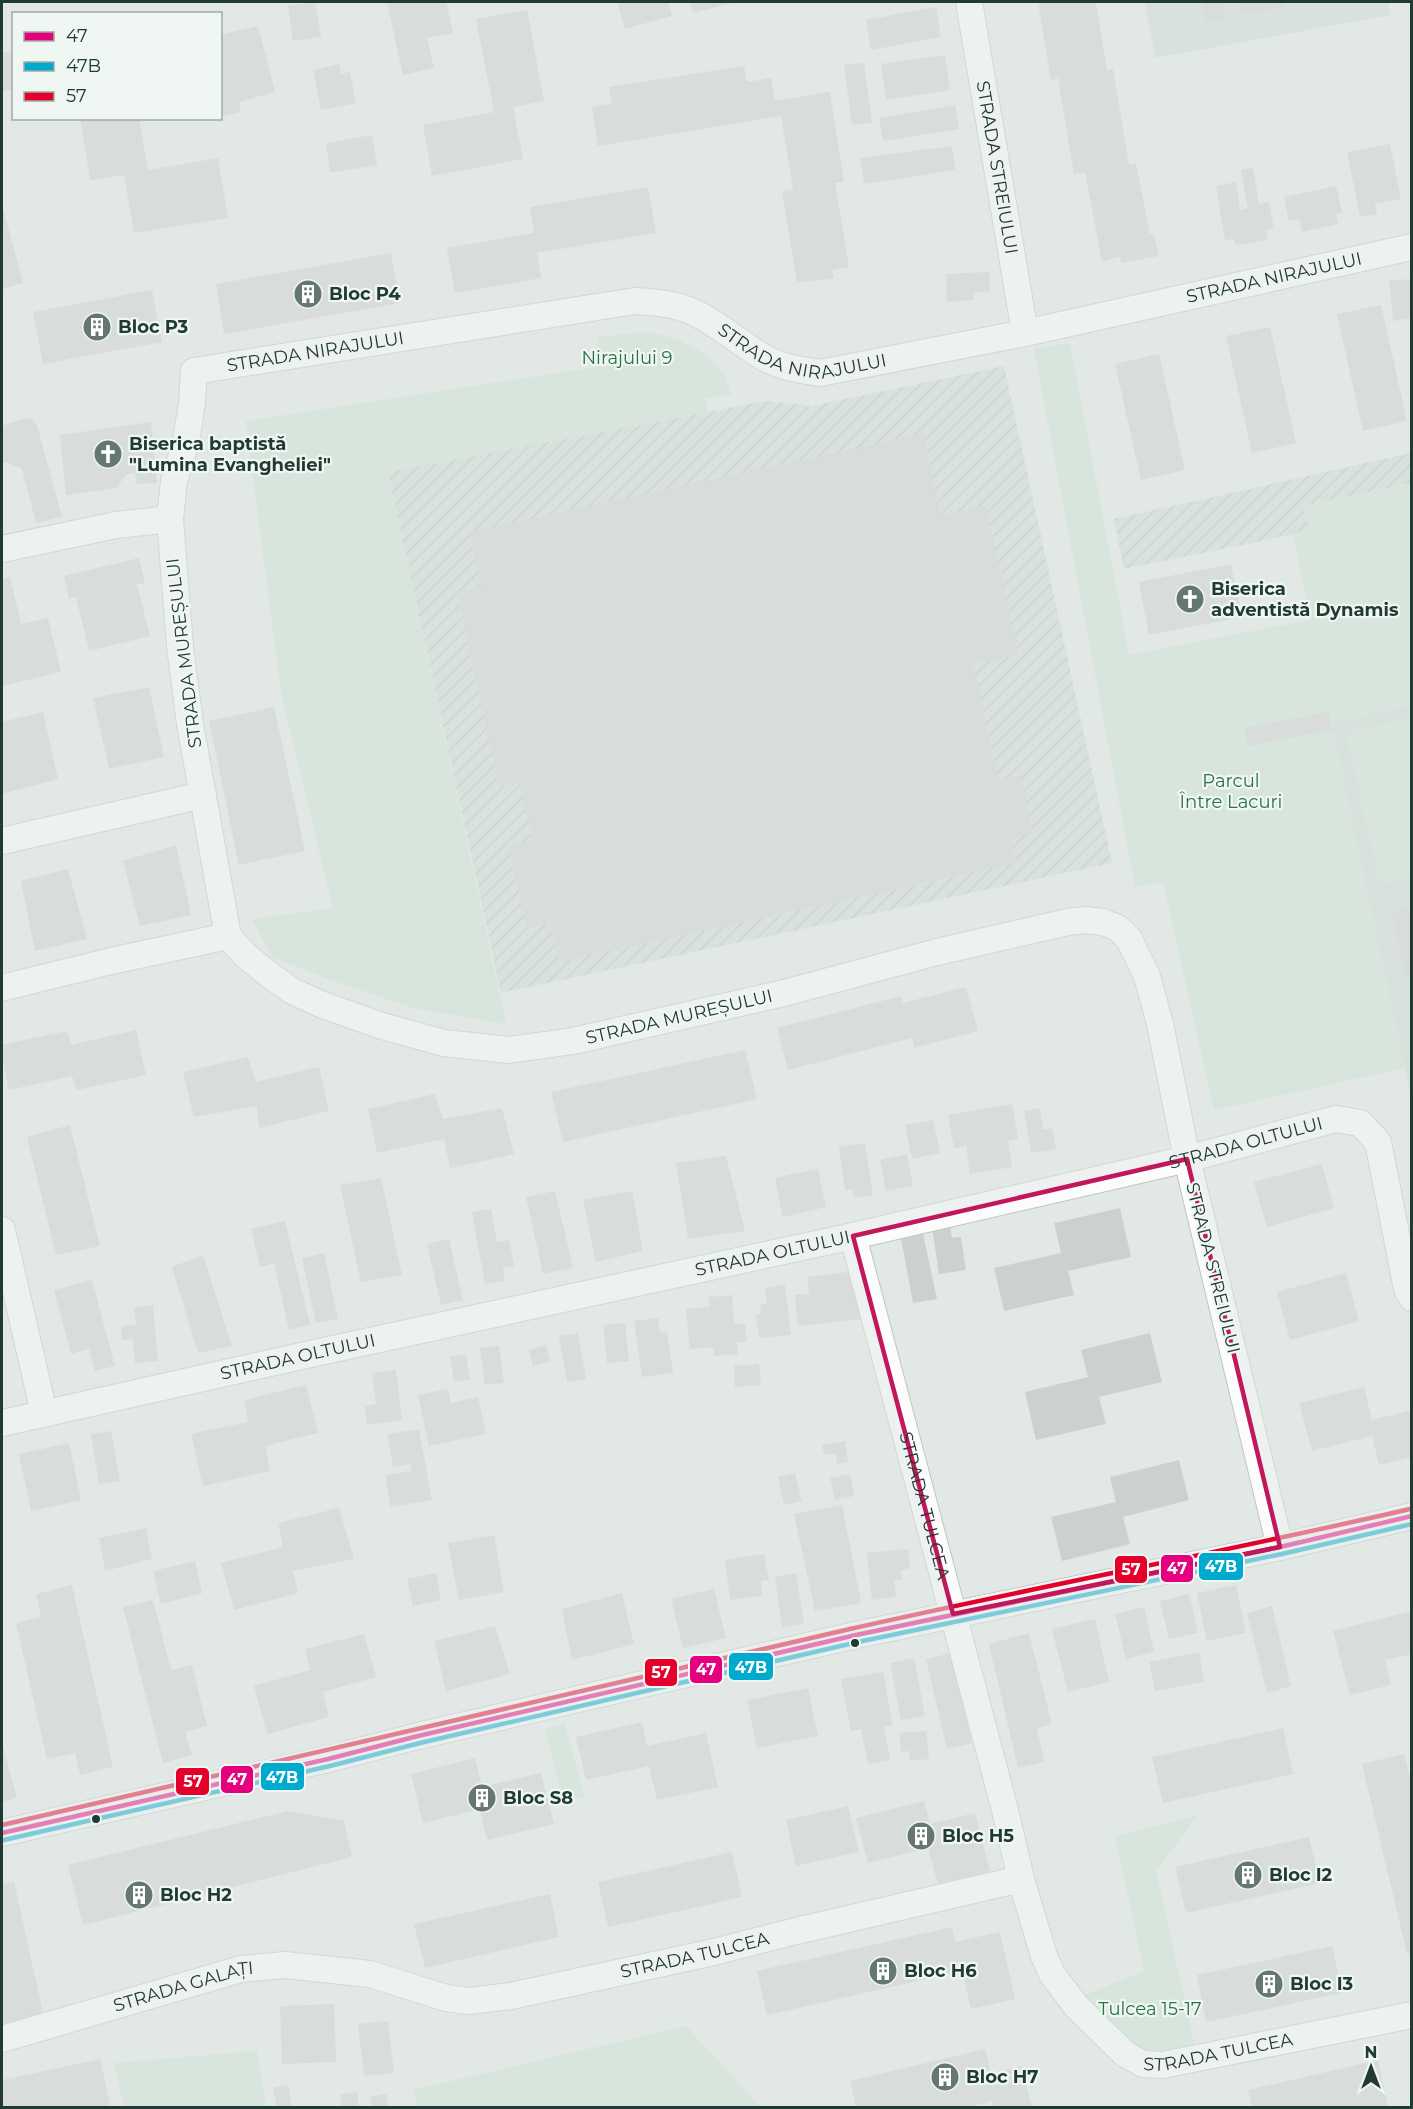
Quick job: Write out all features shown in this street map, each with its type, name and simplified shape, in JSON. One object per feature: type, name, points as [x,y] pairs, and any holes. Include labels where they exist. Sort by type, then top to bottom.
[{"type":"street","name":"STRADA STREIULUI","points":[[969,2],[1025,333]]},
{"type":"street","name":"STRADA NIRAJULUI","points":[[194,370],[635,301],[663,302],[686,308],[704,316],[765,359],[791,369],[820,373],[1025,333],[1412,247]]},
{"type":"street","name":"STRADA MUREȘULUI","points":[[194,370],[191,412],[186,442],[174,482],[170,519],[180,646],[190,724],[228,936],[245,955],[292,991],[323,1005],[382,1026],[444,1043],[509,1050],[573,1041],[784,993],[937,952],[1085,920],[1103,922],[1118,928],[1129,939],[1137,955]]},
{"type":"street","points":[[2,549],[116,525],[170,519]]},
{"type":"street","points":[[2,841],[203,795]]},
{"type":"street","points":[[2,988],[111,961],[228,936]]},
{"type":"street","name":"STRADA STREIULUI","points":[[1137,955],[1147,976],[1160,1024],[1187,1159],[1280,1547]]},
{"type":"street","name":"STRADA OLTULUI","points":[[2,1423],[853,1236],[1187,1159],[1336,1119],[1360,1123],[1378,1142],[1407,1289],[1412,1298]]},
{"type":"street","points":[[2,1230],[44,1413]]},
{"type":"street","name":"STRADA TULCEA","points":[[853,1236],[1005,1810],[1021,1879],[1044,1956],[1060,1986],[1077,2007],[1125,2054],[1143,2064],[1163,2065],[1412,2015]]},
{"type":"street","points":[[2,1833],[328,1760],[418,1736],[953,1614],[1280,1547],[1412,1516]]},
{"type":"street","name":"STRADA TULCEA","points":[[370,1974],[446,1998],[468,2001],[489,2000],[704,1954],[1021,1879]]},
{"type":"street","name":"STRADA GALAȚI","points":[[2,2039],[241,1970],[285,1965],[370,1974]]},
{"type":"highlighted area","points":[[1187,1159],[1280,1547],[953,1614],[853,1236]]},
{"type":"shaded area","points":[[1145,2],[1388,2],[1391,15],[1155,58]]},
{"type":"shaded area","points":[[1004,366],[1112,863],[501,993],[388,472],[767,401],[811,406]]},
{"type":"shaded area","points":[[1411,453],[1411,483],[1304,506],[1310,531],[1124,569],[1114,519]]},
{"type":"shaded area","points":[[1411,705],[1411,1097],[1331,723]]},
{"type":"green space","name":"Nirajului 9","points":[[644,332],[673,339],[693,347],[710,358],[722,372],[731,395],[705,398],[708,412],[388,472],[506,1024],[413,1008],[272,957],[252,919],[333,908],[281,693],[246,421],[602,366],[597,337]]},
{"type":"green space","name":"Parcul Între Lacuri","points":[[1070,343],[1129,655],[1310,620],[1293,533],[1309,531],[1304,506],[1411,483],[1411,705],[1331,723],[1405,1068],[1214,1110],[1163,882],[1135,887],[1034,349]]},
{"type":"green space","points":[[1411,718],[1411,879],[1380,885],[1346,732]]},
{"type":"green space","points":[[565,1724],[584,1796],[563,1801],[545,1729]]},
{"type":"green space","name":"Tulcea 15-17","points":[[1198,1815],[1156,1871],[1195,2047],[1156,2055],[1139,2049],[1085,1995],[1144,1971],[1115,1836]]},
{"type":"green space","points":[[686,2026],[761,2107],[418,2107],[413,2090]]},
{"type":"green space","points":[[257,2051],[266,2107],[124,2107],[114,2063]]},
{"type":"building","points":[[315,2],[321,37],[293,41],[288,6]]},
{"type":"building","points":[[387,2],[446,2],[453,33],[427,38],[434,68],[403,75]]},
{"type":"building","points":[[617,2],[668,2],[672,16],[625,29]]},
{"type":"building","points":[[690,2],[737,2],[693,13]]},
{"type":"building","points":[[1038,2],[1096,2],[1107,71],[1113,69],[1129,165],[1136,163],[1150,234],[1154,234],[1159,256],[1121,263],[1120,257],[1102,261],[1085,173],[1074,174],[1058,78],[1051,80]]},
{"type":"building","points":[[1202,2],[1222,2],[1225,19],[1205,22]]},
{"type":"building","points":[[1239,2],[1284,2],[1285,7],[1241,14]]},
{"type":"building","points":[[936,7],[941,37],[871,50],[866,20]]},
{"type":"building","points":[[527,10],[544,101],[513,107],[523,159],[432,176],[423,125],[494,112],[476,19]]},
{"type":"building","points":[[258,26],[275,92],[239,102],[241,112],[222,117],[222,35]]},
{"type":"building","points":[[10,51],[12,90],[2,92],[2,53]]},
{"type":"building","points":[[945,55],[950,90],[886,100],[881,64]]},
{"type":"building","points":[[864,63],[872,123],[852,125],[844,65]]},
{"type":"building","points":[[339,64],[341,74],[350,72],[356,103],[321,110],[313,70]]},
{"type":"building","points":[[744,66],[747,82],[771,78],[775,101],[830,92],[844,182],[835,183],[849,267],[832,270],[834,278],[797,283],[782,191],[793,189],[781,116],[598,146],[592,107],[612,104],[609,87]]},
{"type":"building","points":[[955,105],[959,129],[883,141],[879,118]]},
{"type":"building","points":[[80,120],[139,120],[148,170],[218,158],[228,218],[134,233],[124,175],[90,180]]},
{"type":"building","points":[[372,135],[377,165],[330,173],[326,143]]},
{"type":"building","points":[[1390,144],[1401,199],[1375,203],[1377,214],[1360,217],[1347,152]]},
{"type":"building","points":[[952,146],[955,170],[864,184],[860,158]]},
{"type":"building","points":[[1253,168],[1259,204],[1269,202],[1274,229],[1266,230],[1268,240],[1235,245],[1234,239],[1225,240],[1216,186],[1236,182],[1240,210],[1248,208],[1241,170]]},
{"type":"building","points":[[1336,186],[1342,213],[1336,214],[1338,224],[1302,232],[1299,219],[1289,221],[1284,197]]},
{"type":"building","points":[[648,187],[656,233],[537,253],[541,278],[455,293],[447,248],[534,233],[530,207]]},
{"type":"building","points":[[2,204],[23,283],[2,289]]},
{"type":"building","name":"Bloc P4","points":[[391,253],[400,303],[224,334],[216,284]]},
{"type":"building","points":[[989,272],[990,291],[973,293],[974,300],[947,302],[946,274]]},
{"type":"building","points":[[1410,279],[1412,318],[1393,321],[1389,281]]},
{"type":"building","name":"Bloc P3","points":[[152,290],[162,342],[43,364],[33,312]]},
{"type":"building","points":[[1381,305],[1407,421],[1363,431],[1337,314]]},
{"type":"building","points":[[1270,327],[1296,443],[1252,453],[1226,336]]},
{"type":"building","points":[[1159,354],[1185,470],[1141,480],[1115,364]]},
{"type":"building","points":[[26,418],[32,419],[37,425],[62,517],[36,523],[22,469],[5,462],[2,463],[2,426]]},
{"type":"building","name":"Biserica baptistă \"Lumina Evangheliei\"","points":[[151,422],[157,483],[137,484],[135,472],[126,475],[116,488],[66,495],[60,435]]},
{"type":"building","points":[[923,434],[941,516],[986,506],[1018,654],[973,664],[998,780],[1021,775],[1033,833],[1011,838],[1016,863],[558,962],[550,923],[527,928],[509,846],[533,841],[520,783],[499,787],[457,592],[481,587],[469,532]]},
{"type":"building","points":[[139,558],[145,583],[137,584],[150,636],[89,651],[76,597],[69,598],[64,576]]},
{"type":"building","name":"Biserica adventistă Dynamis","points":[[1231,564],[1242,617],[1149,635],[1139,582]]},
{"type":"building","points":[[10,577],[21,624],[48,618],[61,672],[2,686],[2,579]]},
{"type":"building","points":[[149,687],[164,757],[109,769],[93,698]]},
{"type":"building","points":[[274,707],[305,851],[239,865],[209,721]]},
{"type":"building","points":[[43,712],[58,779],[2,794],[2,722]]},
{"type":"building","points":[[1328,712],[1332,730],[1248,746],[1244,728]]},
{"type":"building","points":[[176,845],[191,915],[140,926],[123,861]]},
{"type":"building","points":[[68,869],[87,939],[35,951],[21,881]]},
{"type":"building","points":[[1412,907],[1412,976],[1406,977],[1391,912]]},
{"type":"building","points":[[966,987],[978,1031],[914,1048],[912,1038],[788,1070],[777,1028],[901,996],[903,1003]]},
{"type":"building","points":[[136,1030],[146,1075],[77,1090],[72,1076],[9,1090],[2,1045],[67,1031],[71,1045]]},
{"type":"building","points":[[745,1050],[757,1099],[563,1142],[551,1092]]},
{"type":"building","points":[[248,1057],[256,1082],[319,1067],[329,1111],[259,1128],[257,1106],[194,1117],[183,1072]]},
{"type":"building","points":[[435,1094],[443,1119],[502,1108],[514,1154],[450,1168],[444,1139],[377,1153],[368,1109]]},
{"type":"building","points":[[1012,1104],[1018,1139],[1008,1141],[1012,1167],[970,1174],[966,1146],[954,1148],[948,1115]]},
{"type":"building","points":[[1040,1108],[1043,1130],[1052,1128],[1056,1149],[1031,1153],[1024,1111]]},
{"type":"building","points":[[933,1120],[940,1153],[912,1159],[905,1125]]},
{"type":"building","points":[[70,1125],[100,1246],[56,1255],[27,1137]]},
{"type":"building","points":[[865,1143],[873,1195],[854,1198],[852,1189],[845,1190],[839,1147]]},
{"type":"building","points":[[907,1154],[913,1186],[886,1191],[880,1160]]},
{"type":"building","points":[[726,1156],[745,1231],[688,1239],[676,1163]]},
{"type":"building","points":[[1322,1164],[1334,1208],[1267,1227],[1254,1182]]},
{"type":"building","points":[[818,1169],[826,1207],[783,1217],[775,1178]]},
{"type":"building","points":[[381,1178],[402,1275],[361,1282],[340,1185]]},
{"type":"building","points":[[555,1191],[573,1268],[543,1274],[526,1197]]},
{"type":"building","points":[[632,1191],[643,1251],[596,1262],[583,1200]]},
{"type":"building","points":[[1120,1208],[1131,1257],[1068,1271],[1074,1295],[1004,1311],[994,1268],[1061,1253],[1054,1223]]},
{"type":"building","points":[[491,1209],[497,1242],[509,1240],[514,1266],[503,1268],[505,1281],[485,1284],[472,1212]]},
{"type":"building","points":[[285,1221],[310,1325],[289,1330],[274,1263],[260,1267],[251,1229]]},
{"type":"building","points":[[950,1224],[952,1238],[961,1237],[966,1270],[939,1274],[932,1227]]},
{"type":"building","points":[[922,1229],[937,1299],[913,1303],[900,1233]]},
{"type":"building","points":[[449,1239],[463,1300],[441,1305],[427,1244]]},
{"type":"building","points":[[324,1253],[338,1319],[316,1323],[302,1258]]},
{"type":"building","points":[[203,1255],[232,1346],[198,1353],[172,1267]]},
{"type":"building","points":[[856,1271],[862,1319],[798,1326],[795,1295],[809,1294],[807,1277]]},
{"type":"building","points":[[1346,1273],[1359,1321],[1290,1340],[1277,1292]]},
{"type":"building","points":[[92,1280],[115,1366],[95,1371],[89,1349],[71,1354],[54,1290]]},
{"type":"building","points":[[785,1285],[791,1335],[759,1338],[756,1315],[761,1315],[760,1304],[767,1304],[765,1288]]},
{"type":"building","points":[[732,1295],[734,1324],[745,1324],[746,1342],[737,1342],[738,1354],[713,1356],[714,1347],[690,1349],[686,1309],[709,1307],[709,1297]]},
{"type":"building","points":[[153,1305],[158,1361],[135,1363],[133,1339],[122,1340],[121,1326],[136,1325],[134,1307]]},
{"type":"building","points":[[658,1318],[660,1333],[667,1332],[673,1373],[642,1377],[634,1321]]},
{"type":"building","points":[[625,1323],[629,1361],[607,1363],[603,1325]]},
{"type":"building","points":[[578,1333],[586,1379],[567,1382],[559,1336]]},
{"type":"building","points":[[1150,1333],[1162,1382],[1099,1397],[1106,1424],[1036,1440],[1025,1392],[1088,1377],[1081,1350]]},
{"type":"building","points":[[546,1345],[550,1361],[533,1366],[529,1350]]},
{"type":"building","points":[[499,1346],[504,1383],[485,1385],[480,1348]]},
{"type":"building","points":[[466,1354],[470,1379],[454,1382],[450,1357]]},
{"type":"building","points":[[759,1364],[761,1385],[735,1387],[734,1366]]},
{"type":"building","points":[[396,1370],[402,1420],[367,1425],[365,1406],[376,1404],[372,1373]]},
{"type":"building","points":[[306,1385],[318,1433],[265,1446],[270,1471],[203,1486],[191,1434],[248,1422],[244,1400]]},
{"type":"building","points":[[1364,1387],[1372,1420],[1412,1410],[1412,1457],[1379,1465],[1372,1436],[1312,1451],[1299,1403]]},
{"type":"building","points":[[448,1389],[451,1403],[478,1397],[486,1434],[429,1446],[418,1395]]},
{"type":"building","points":[[419,1429],[432,1500],[391,1507],[385,1475],[412,1471],[410,1464],[393,1467],[387,1434]]},
{"type":"building","points":[[111,1431],[120,1481],[99,1484],[91,1434]]},
{"type":"building","points":[[845,1441],[848,1462],[837,1464],[836,1453],[824,1455],[822,1445]]},
{"type":"building","points":[[69,1443],[81,1500],[31,1511],[19,1454]]},
{"type":"building","points":[[1179,1460],[1189,1500],[1123,1517],[1130,1544],[1062,1561],[1051,1517],[1116,1502],[1110,1477]]},
{"type":"building","points":[[795,1473],[802,1501],[784,1505],[778,1477]]},
{"type":"building","points":[[850,1474],[854,1496],[835,1500],[830,1478]]},
{"type":"building","points":[[842,1505],[861,1603],[815,1611],[794,1514]]},
{"type":"building","points":[[339,1508],[354,1559],[293,1571],[298,1593],[234,1610],[221,1563],[283,1547],[278,1523]]},
{"type":"building","points":[[146,1528],[152,1559],[105,1571],[99,1538]]},
{"type":"building","points":[[494,1535],[504,1592],[459,1600],[448,1543]]},
{"type":"building","points":[[908,1549],[910,1568],[901,1570],[902,1580],[894,1580],[896,1597],[872,1600],[867,1553]]},
{"type":"building","points":[[764,1554],[769,1580],[761,1581],[762,1596],[730,1600],[725,1560]]},
{"type":"building","points":[[195,1561],[202,1593],[161,1604],[153,1571]]},
{"type":"building","points":[[436,1573],[441,1600],[413,1606],[407,1579]]},
{"type":"building","points":[[796,1573],[804,1624],[782,1627],[775,1577]]},
{"type":"building","points":[[72,1585],[113,1767],[80,1775],[75,1753],[47,1759],[16,1623],[41,1617],[36,1594]]},
{"type":"building","points":[[1236,1585],[1246,1633],[1207,1641],[1197,1593]]},
{"type":"building","points":[[714,1589],[726,1638],[683,1648],[671,1599]]},
{"type":"building","points":[[622,1593],[634,1644],[572,1660],[562,1609]]},
{"type":"building","points":[[1189,1594],[1198,1633],[1169,1639],[1160,1601]]},
{"type":"building","points":[[153,1600],[171,1670],[192,1665],[207,1726],[185,1732],[192,1755],[163,1763],[123,1607]]},
{"type":"building","points":[[1272,1606],[1291,1686],[1267,1693],[1247,1613]]},
{"type":"building","points":[[1144,1607],[1154,1652],[1126,1659],[1115,1614]]},
{"type":"building","points":[[1412,1611],[1412,1654],[1385,1660],[1391,1685],[1350,1695],[1333,1631]]},
{"type":"building","points":[[1095,1619],[1109,1682],[1068,1692],[1052,1629]]},
{"type":"building","points":[[495,1626],[510,1674],[446,1691],[434,1641]]},
{"type":"building","points":[[1029,1633],[1052,1724],[1037,1728],[1044,1762],[1018,1768],[989,1644]]},
{"type":"building","points":[[364,1634],[376,1677],[323,1692],[329,1717],[267,1734],[254,1686],[310,1670],[305,1649]]},
{"type":"building","points":[[1199,1652],[1204,1682],[1155,1691],[1149,1662]]},
{"type":"building","points":[[951,1653],[972,1743],[947,1749],[926,1659]]},
{"type":"building","points":[[914,1658],[925,1716],[901,1720],[890,1663]]},
{"type":"building","points":[[883,1672],[893,1726],[884,1727],[890,1760],[868,1764],[861,1729],[851,1731],[841,1679]]},
{"type":"building","points":[[808,1688],[818,1736],[757,1748],[747,1700]]},
{"type":"building","points":[[642,1722],[647,1746],[706,1733],[718,1787],[657,1800],[649,1766],[586,1780],[576,1737]]},
{"type":"building","points":[[1283,1728],[1293,1774],[1163,1803],[1152,1757]]},
{"type":"building","points":[[926,1731],[929,1759],[910,1761],[909,1751],[901,1752],[899,1733]]},
{"type":"building","points":[[2,1743],[17,1798],[2,1802]]},
{"type":"building","points":[[1404,1754],[1412,1784],[1412,1953],[1407,1954],[1362,1764]]},
{"type":"building","name":"Bloc S8","points":[[475,1758],[482,1787],[541,1773],[554,1824],[487,1840],[480,1809],[423,1823],[411,1774]]},
{"type":"building","name":"Bloc H5","points":[[924,1801],[930,1824],[975,1813],[990,1871],[938,1884],[928,1848],[868,1863],[856,1818]]},
{"type":"building","points":[[848,1806],[859,1852],[796,1866],[786,1820]]},
{"type":"building","name":"Bloc H2","points":[[288,1811],[344,1821],[352,1857],[83,1925],[68,1865]]},
{"type":"building","name":"Bloc I2","points":[[1309,1837],[1320,1883],[1186,1913],[1175,1867]]},
{"type":"building","points":[[732,1852],[742,1897],[608,1927],[598,1882]]},
{"type":"building","points":[[14,1882],[45,2022],[2,2032],[2,1884]]},
{"type":"building","points":[[550,1894],[559,1937],[425,1968],[414,1924]]},
{"type":"building","name":"Bloc H6","points":[[952,1927],[955,1942],[1000,1932],[1015,1999],[971,2009],[962,1971],[767,2015],[757,1971]]},
{"type":"building","name":"Bloc I3","points":[[1332,1946],[1342,1993],[1206,2022],[1197,1975]]},
{"type":"building","points":[[334,2004],[336,2062],[282,2064],[280,2006]]},
{"type":"building","points":[[388,2021],[394,2073],[364,2076],[358,2024]]},
{"type":"building","name":"Bloc H7","points":[[985,2049],[991,2074],[1022,2066],[1032,2108],[994,2108],[992,2101],[964,2108],[856,2108],[850,2081]]},
{"type":"building","points":[[100,2059],[111,2108],[2,2108],[2,2080]]},
{"type":"building","points":[[1378,2060],[1388,2106],[1252,2108],[1248,2090]]},
{"type":"building","points":[[288,2085],[292,2108],[277,2108],[273,2088]]},
{"type":"building","points":[[357,2092],[359,2108],[342,2108],[340,2095]]},
{"type":"building","points":[[386,2094],[388,2108],[372,2108],[370,2097]]},
{"type":"transit line","name":"57","points":[[2,1825],[850,1629],[1410,1509]]},
{"type":"transit line","name":"47","points":[[2,1833],[856,1635],[1280,1547],[1412,1516]]},
{"type":"transit line","name":"47B","points":[[4,1840],[858,1642],[1282,1554],[1412,1524]]},
{"type":"place","name":"Bloc P4","points":[[308,294]]},
{"type":"place","name":"Bloc P3","points":[[97,327]]},
{"type":"place","name":"Biserica baptistă \"Lumina Evangheliei\"","points":[[108,454]]},
{"type":"place","name":"Biserica adventistă Dynamis","points":[[1190,599]]},
{"type":"place","name":"Bloc S8","points":[[482,1798]]},
{"type":"place","name":"Bloc H5","points":[[921,1836]]},
{"type":"place","name":"Bloc I2","points":[[1248,1875]]},
{"type":"place","name":"Bloc H2","points":[[139,1895]]},
{"type":"place","name":"Bloc H6","points":[[883,1971]]},
{"type":"place","name":"Bloc I3","points":[[1269,1984]]},
{"type":"place","name":"Bloc H7","points":[[945,2077]]}]
